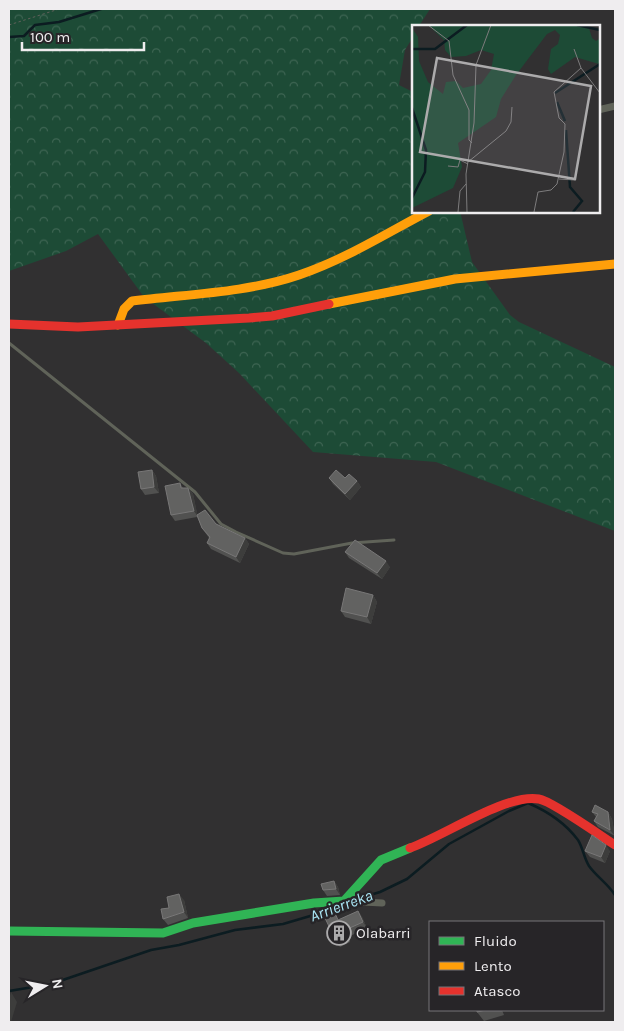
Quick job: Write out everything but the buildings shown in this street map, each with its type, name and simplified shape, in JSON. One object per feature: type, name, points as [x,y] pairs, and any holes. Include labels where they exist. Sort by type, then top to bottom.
[{"type":"street","points":[[599,110],[615,106]]},
{"type":"street","points":[[118,325],[124,309],[132,302],[248,287],[298,276],[326,265],[427,212]]},
{"type":"street","points":[[9,324],[78,327],[272,316],[455,279],[615,264]]},
{"type":"street","points":[[344,902],[381,860],[430,841],[508,802],[539,799],[615,844]]},
{"type":"street","points":[[9,931],[47,933],[162,933],[193,923],[314,903],[382,903]]},
{"type":"lane","points":[[9,343],[195,492],[221,524],[236,532],[283,553],[294,554],[352,543],[394,540]]},
{"type":"path","points":[[9,25],[59,9]]},
{"type":"green space","points":[[9,9],[430,9],[420,25],[412,25],[412,39],[405,50],[399,85],[412,92],[412,212],[460,212],[472,262],[510,315],[519,322],[615,367],[615,531],[436,462],[313,452],[239,373],[206,343],[144,297],[98,234],[66,251],[9,271]]},
{"type":"waterway","points":[[9,37],[24,36],[35,25],[59,22],[101,9]]},
{"type":"waterway","name":"Arrierreka","points":[[357,899],[380,892],[407,879],[449,844],[509,811],[528,803],[556,818],[573,834],[580,843],[589,866],[615,895]]},
{"type":"waterway","name":"Arrierreka","points":[[9,991],[51,984],[151,950],[179,945],[235,930],[283,924],[351,904]]},
{"type":"traffic: fast","points":[[9,931],[163,933],[193,923],[314,903],[344,901],[381,860],[410,848]]},
{"type":"traffic: slow","points":[[118,325],[124,309],[132,301],[258,286],[299,275],[349,254],[427,212]]},
{"type":"traffic: slow","points":[[329,304],[455,279],[615,264]]},
{"type":"traffic: jam","points":[[9,324],[78,327],[249,318],[272,316],[329,304]]},
{"type":"traffic: jam","points":[[410,848],[493,809],[510,802],[526,799],[545,801],[577,819],[615,845]]},
{"type":"place","name":"Olabarri","points":[[339,933]]}]
